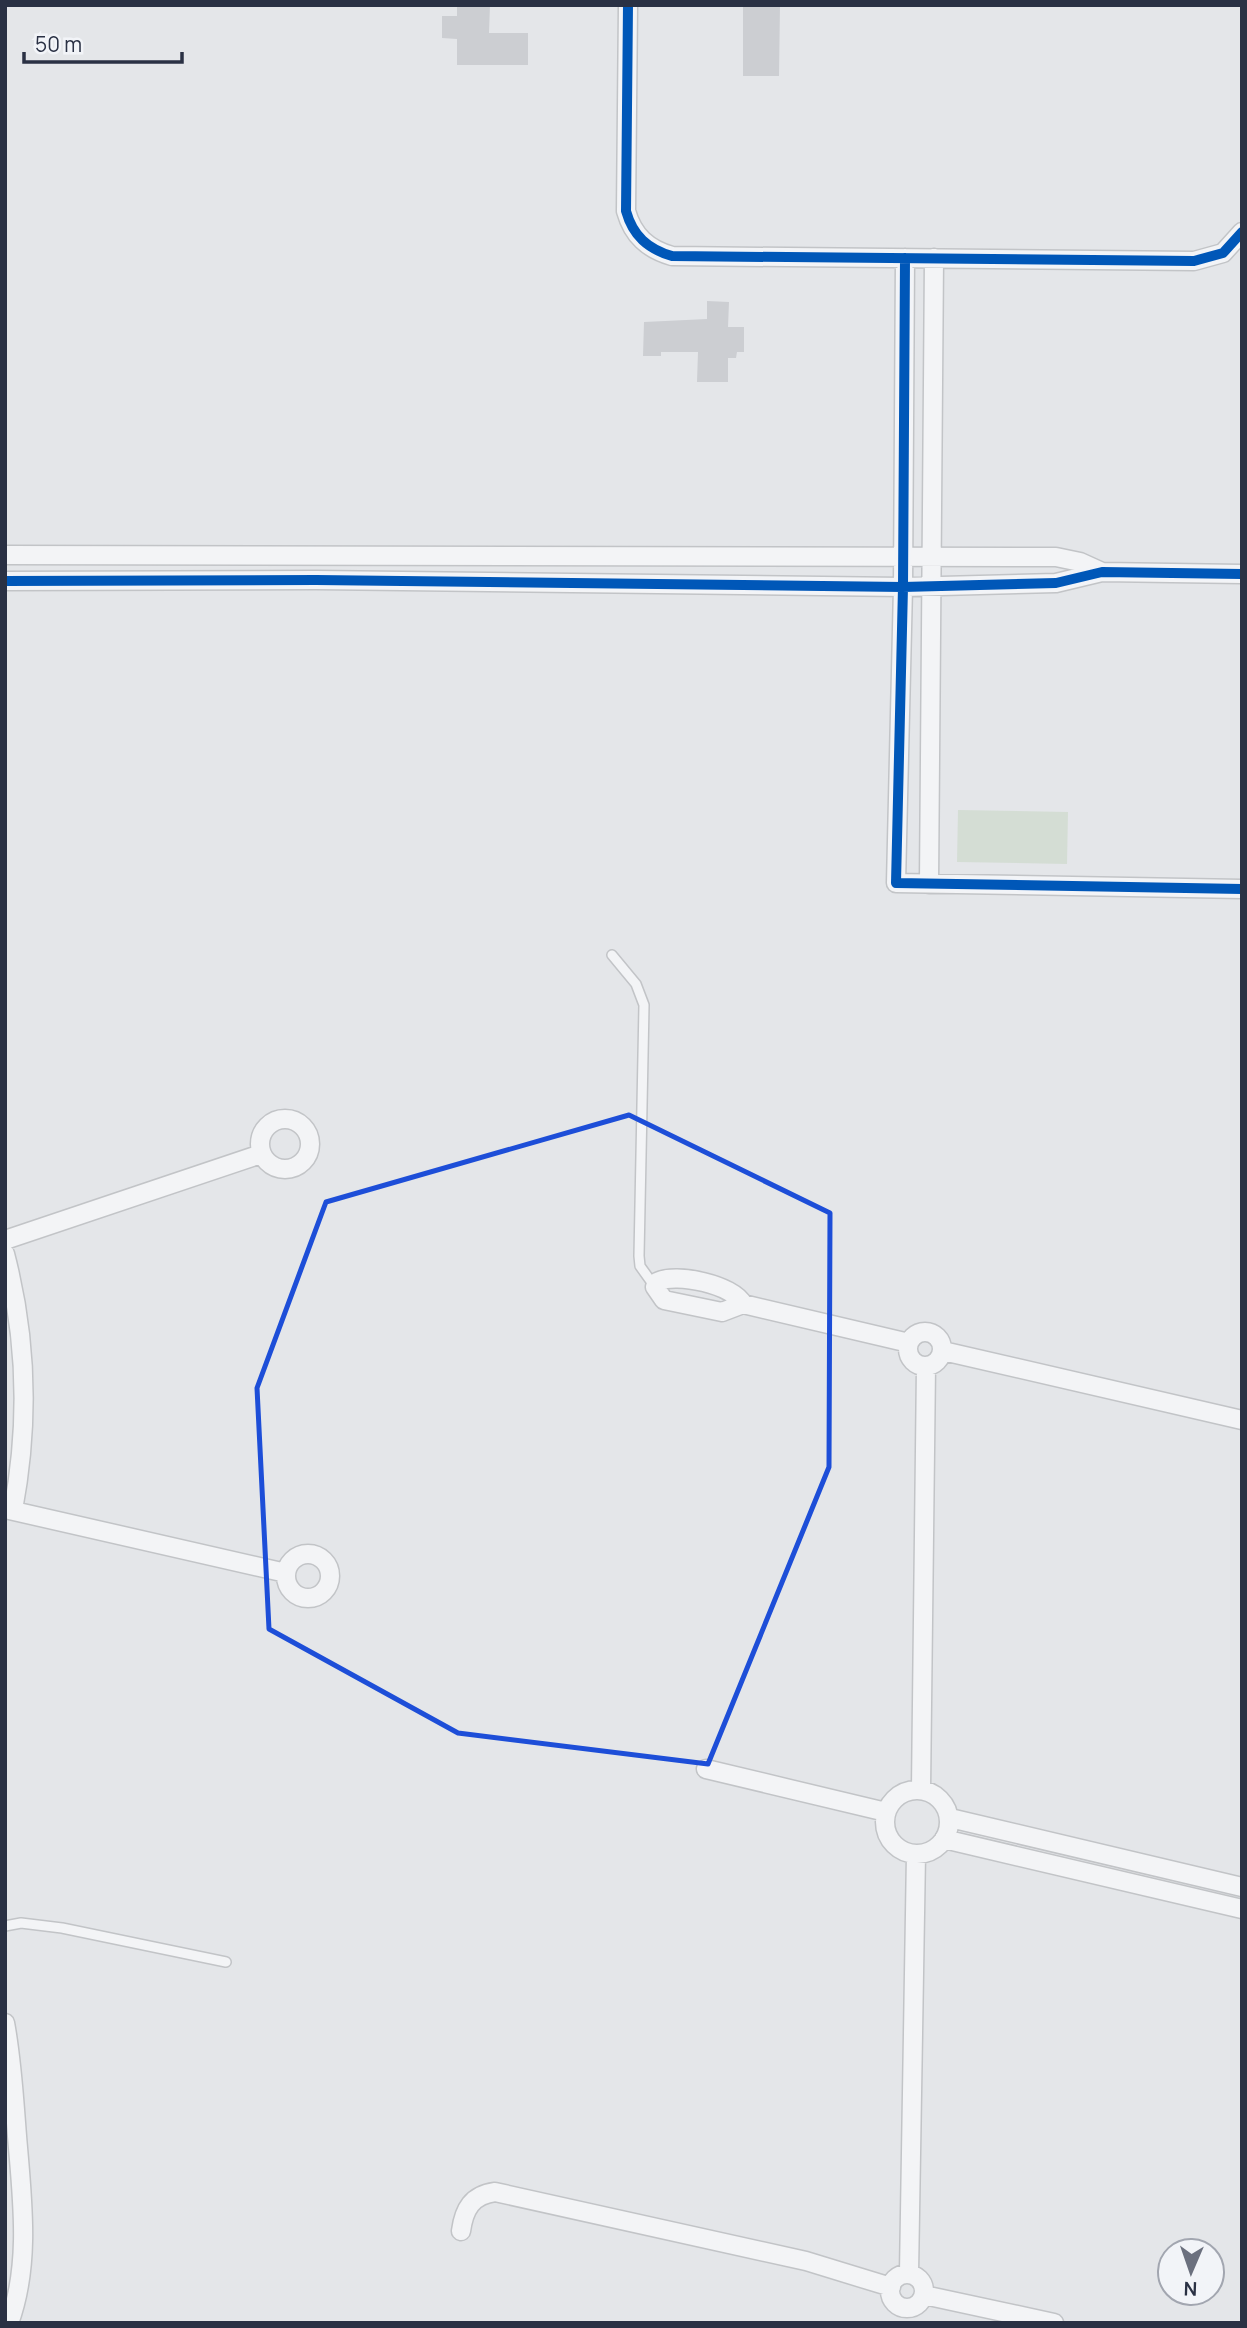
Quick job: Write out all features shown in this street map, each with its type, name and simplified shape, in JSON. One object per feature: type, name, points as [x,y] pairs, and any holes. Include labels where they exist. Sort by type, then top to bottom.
[{"type":"street","points":[[628,5],[626,201],[629,221],[640,239],[649,247],[672,256],[1194,261],[1223,253],[1242,232]]},
{"type":"street","points":[[905,258],[903,587],[896,883],[1242,889]]},
{"type":"street","points":[[929,884],[934,258]]},
{"type":"street","points":[[5,555],[1056,557],[1080,562],[1102,572]]},
{"type":"street","points":[[5,581],[344,580],[932,587],[1068,582],[1102,572],[1242,574]]},
{"type":"street","points":[[5,1240],[261,1154]]},
{"type":"street","points":[[5,1254],[20,1331],[24,1391],[23,1449],[9,1509],[286,1573]]},
{"type":"street","points":[[743,1304],[733,1291],[676,1278],[663,1279],[655,1287],[664,1300],[722,1312],[743,1304],[909,1343]]},
{"type":"street","points":[[929,1332],[940,1339],[943,1351],[936,1363],[926,1366],[911,1359],[909,1343],[917,1334],[929,1332]]},
{"type":"street","points":[[943,1351],[1242,1420]]},
{"type":"street","points":[[921,1790],[926,1366]]},
{"type":"street","points":[[706,1769],[886,1812]]},
{"type":"street","points":[[921,1790],[940,1799],[950,1818],[944,1839],[927,1852],[916,1854],[891,1841],[886,1832],[886,1812],[899,1795],[921,1790]]},
{"type":"street","points":[[950,1818],[1242,1887]]},
{"type":"street","points":[[944,1839],[1242,1909]]},
{"type":"street","points":[[909,2273],[916,1854]]},
{"type":"street","points":[[5,2023],[21,2188],[23,2260],[9,2323]]},
{"type":"street","points":[[461,2231],[466,2212],[473,2200],[495,2192],[806,2261],[891,2287]]},
{"type":"street","points":[[909,2273],[924,2284],[924,2295],[915,2306],[905,2308],[892,2298],[891,2287],[897,2277],[909,2273]]},
{"type":"street","points":[[924,2295],[1054,2323]]},
{"type":"lane","points":[[612,955],[636,984],[644,1004],[639,1256],[645,1275],[655,1287]]},
{"type":"lane","points":[[5,1926],[21,1923],[62,1928],[226,1962]]},
{"type":"highlighted area","points":[[629,1115],[830,1213],[829,1467],[708,1764],[458,1733],[269,1629],[257,1388],[326,1202]]},
{"type":"shaded area","points":[[958,810],[1068,812],[1067,864],[957,862]]},
{"type":"building","points":[[457,5],[490,5],[489,33],[528,33],[528,65],[457,65],[457,39],[442,38],[442,16],[457,16]]},
{"type":"building","points":[[743,5],[780,5],[779,76],[743,76]]},
{"type":"building","points":[[707,301],[729,302],[728,327],[744,327],[744,352],[737,352],[736,358],[728,358],[728,382],[697,382],[698,352],[661,352],[661,356],[643,356],[644,322],[707,319]]},
{"type":"cycle path","points":[[628,5],[626,211],[637,234],[663,253],[672,256],[1194,261],[1223,253],[1242,232]]},
{"type":"cycle path","points":[[905,258],[903,587],[896,883],[1242,889]]},
{"type":"cycle path","points":[[5,581],[316,580],[903,587],[1056,583],[1102,572],[1242,574]]}]
